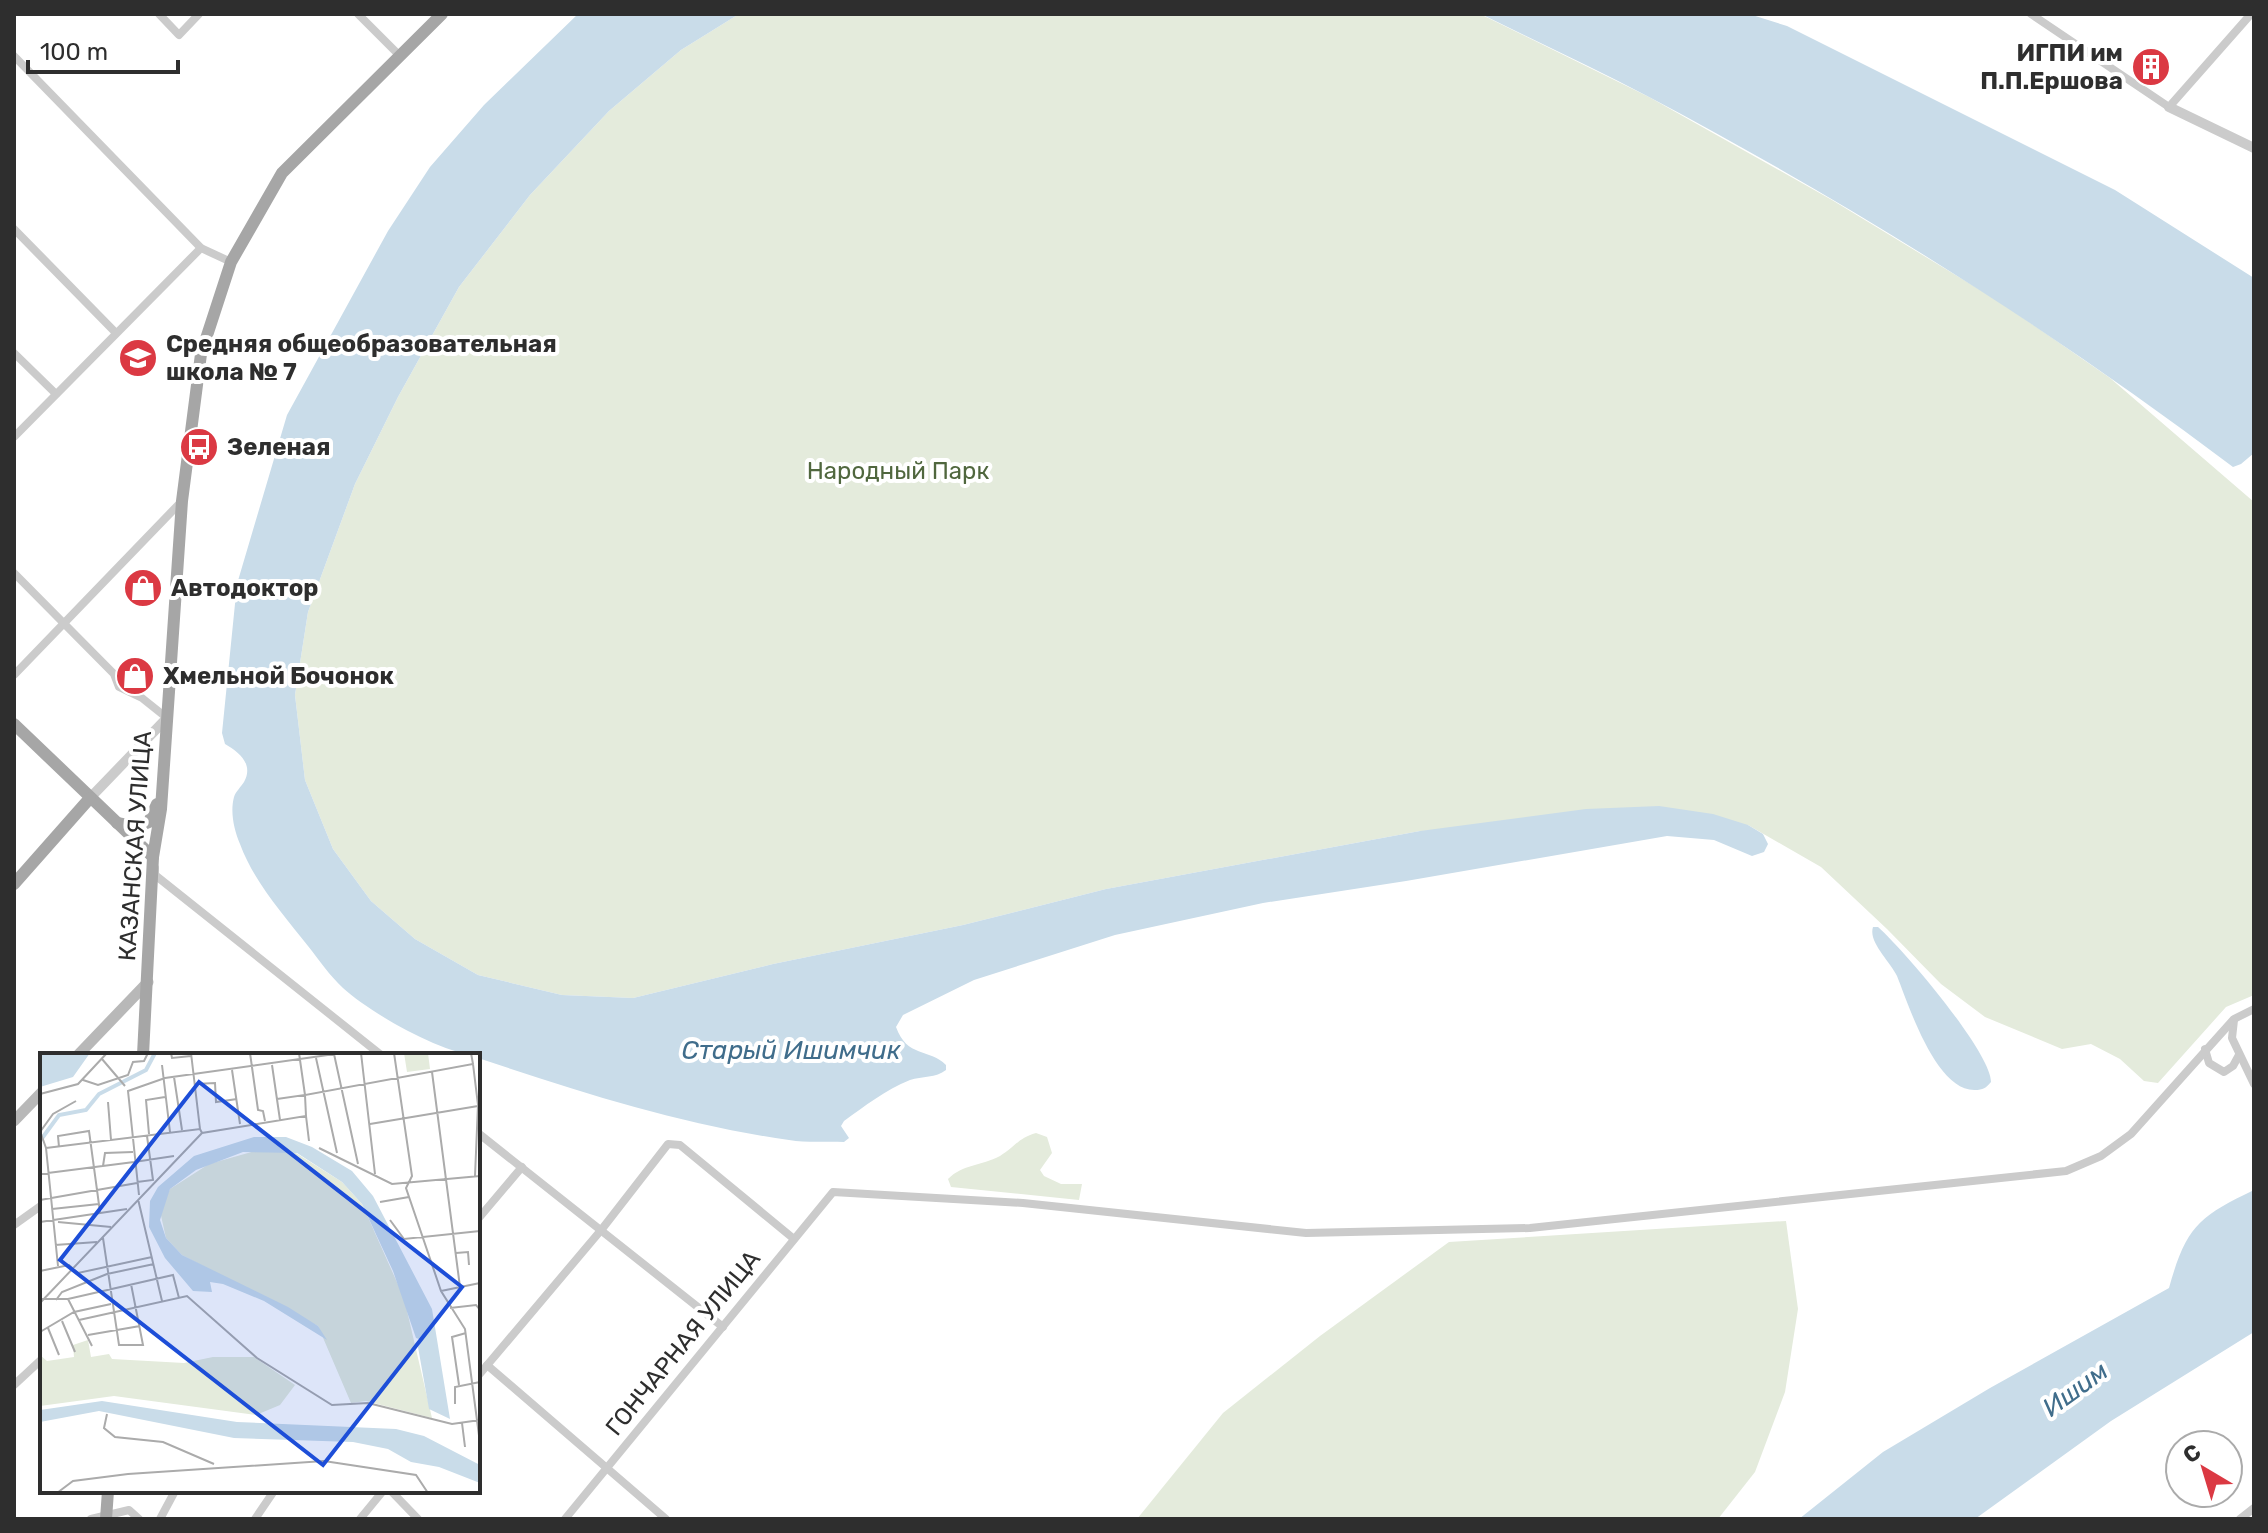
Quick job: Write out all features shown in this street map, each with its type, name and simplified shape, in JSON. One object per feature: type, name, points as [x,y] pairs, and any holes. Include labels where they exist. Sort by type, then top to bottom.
[{"type":"main road","name":"КАЗАНСКАЯ УЛИЦА","points":[[143,1053],[153,857],[162,794],[182,501],[201,354],[231,262],[282,173],[442,14]]},
{"type":"main road","points":[[14,724],[153,857]]},
{"type":"main road","points":[[117,823],[137,827],[149,822],[162,794]]},
{"type":"main road","points":[[14,884],[90,798]]},
{"type":"main road","points":[[80,1053],[148,982]]},
{"type":"main road","points":[[16,1114],[40,1094]]},
{"type":"main road","points":[[106,1517],[108,1493]]},
{"type":"street","points":[[159,14],[179,35],[199,14]]},
{"type":"street","points":[[358,14],[400,56]]},
{"type":"street","points":[[2031,14],[2169,107],[2254,148]]},
{"type":"street","points":[[2169,107],[2251,14]]},
{"type":"street","points":[[14,56],[201,248],[231,262]]},
{"type":"street","points":[[14,229],[116,333]]},
{"type":"street","points":[[14,437],[201,248]]},
{"type":"street","points":[[14,353],[56,394]]},
{"type":"street","points":[[14,675],[182,501]]},
{"type":"street","points":[[14,573],[114,674],[119,687],[142,698],[167,718],[90,798]]},
{"type":"street","points":[[153,857],[155,875],[378,1053]]},
{"type":"street","points":[[2239,1055],[2233,1066],[2224,1072],[2209,1063],[2205,1049],[2234,1019],[2254,1009]]},
{"type":"street","points":[[2234,1019],[2232,1038],[2254,1084]]},
{"type":"street","name":"ГОНЧАРНАЯ УЛИЦА","points":[[565,1519],[833,1192],[1023,1203],[1306,1233],[1530,1228],[1871,1193],[2066,1171],[2101,1156],[2131,1134],[2205,1049]]},
{"type":"street","points":[[480,1136],[723,1327]]},
{"type":"street","points":[[480,1374],[602,1229],[668,1144],[680,1145],[794,1239]]},
{"type":"street","points":[[480,1217],[522,1167]]},
{"type":"street","points":[[14,1225],[40,1206]]},
{"type":"street","points":[[14,1385],[40,1361]]},
{"type":"street","points":[[487,1365],[666,1519]]},
{"type":"street","points":[[160,1519],[174,1493]]},
{"type":"street","points":[[255,1519],[273,1493]]},
{"type":"street","points":[[360,1519],[381,1493]]},
{"type":"street","points":[[393,1493],[418,1519]]},
{"type":"street","points":[[2240,1519],[2254,1508]]},
{"type":"street","points":[[91,1519],[129,1510],[139,1519]]},
{"type":"green space","name":"Народный Парк","points":[[739,14],[1480,14],[1649,97],[1832,200],[2000,302],[2110,378],[2254,502],[2254,995],[2226,1007],[2158,1083],[2144,1081],[2120,1059],[2091,1044],[2062,1049],[1985,1017],[1941,984],[1821,867],[1748,825],[1420,831],[1106,889],[963,925],[773,964],[633,998],[562,995],[478,975],[415,939],[371,901],[333,849],[305,780],[295,695],[308,612],[355,484],[398,397],[459,287],[530,195],[609,111],[681,50]]},
{"type":"green space","points":[[1036,1133],[1047,1137],[1052,1153],[1040,1170],[1044,1176],[1061,1184],[1082,1184],[1079,1200],[951,1187],[948,1179],[954,1174],[1000,1156]]},
{"type":"green space","points":[[1786,1221],[1798,1309],[1785,1392],[1755,1472],[1718,1519],[1137,1519],[1223,1413],[1320,1336],[1449,1242]]},
{"type":"water","name":"Старый Ишимчик","points":[[578,14],[739,14],[681,50],[609,111],[530,195],[459,287],[398,397],[355,484],[308,612],[295,695],[305,780],[333,849],[371,901],[415,939],[478,975],[562,995],[633,998],[773,964],[963,925],[1106,889],[1420,831],[1586,809],[1659,806],[1713,814],[1748,825],[1763,834],[1768,844],[1764,852],[1752,856],[1714,840],[1667,836],[1263,903],[1115,935],[974,980],[903,1015],[896,1027],[906,1044],[939,1060],[946,1065],[946,1070],[910,1080],[868,1104],[844,1121],[841,1126],[849,1138],[844,1142],[796,1141],[749,1134],[632,1106],[480,1059],[480,1053],[463,1053],[446,1048],[370,1009],[343,988],[279,910],[253,871],[236,833],[233,803],[247,770],[240,755],[225,744],[222,733],[237,584],[287,415],[388,231],[430,167],[484,105]]},
{"type":"water","points":[[1481,14],[1749,14],[1787,26],[2115,190],[2254,278],[2254,453],[2233,467],[2021,317],[1875,225],[1649,97]]},
{"type":"water","points":[[1873,927],[1878,927],[1906,956],[1962,1026],[1987,1068],[1991,1082],[1986,1087],[1975,1090],[1961,1087],[1936,1062],[1917,1026],[1897,976],[1874,939]]},
{"type":"water","name":"Ишим","points":[[2254,1190],[2254,1332],[2111,1421],[1975,1519],[1799,1519],[1883,1452],[2169,1288],[2182,1251],[2197,1226],[2219,1208]]},
{"type":"place","name":"ИГПИ им П.П.Ершова","points":[[2151,67]]},
{"type":"place","name":"Средняя общеобразовательная школа № 7","points":[[138,358]]},
{"type":"place","name":"Зеленая","points":[[199,447]]},
{"type":"place","name":"Автодоктор","points":[[143,588]]},
{"type":"place","name":"Хмельной Бочонок","points":[[135,676]]}]
